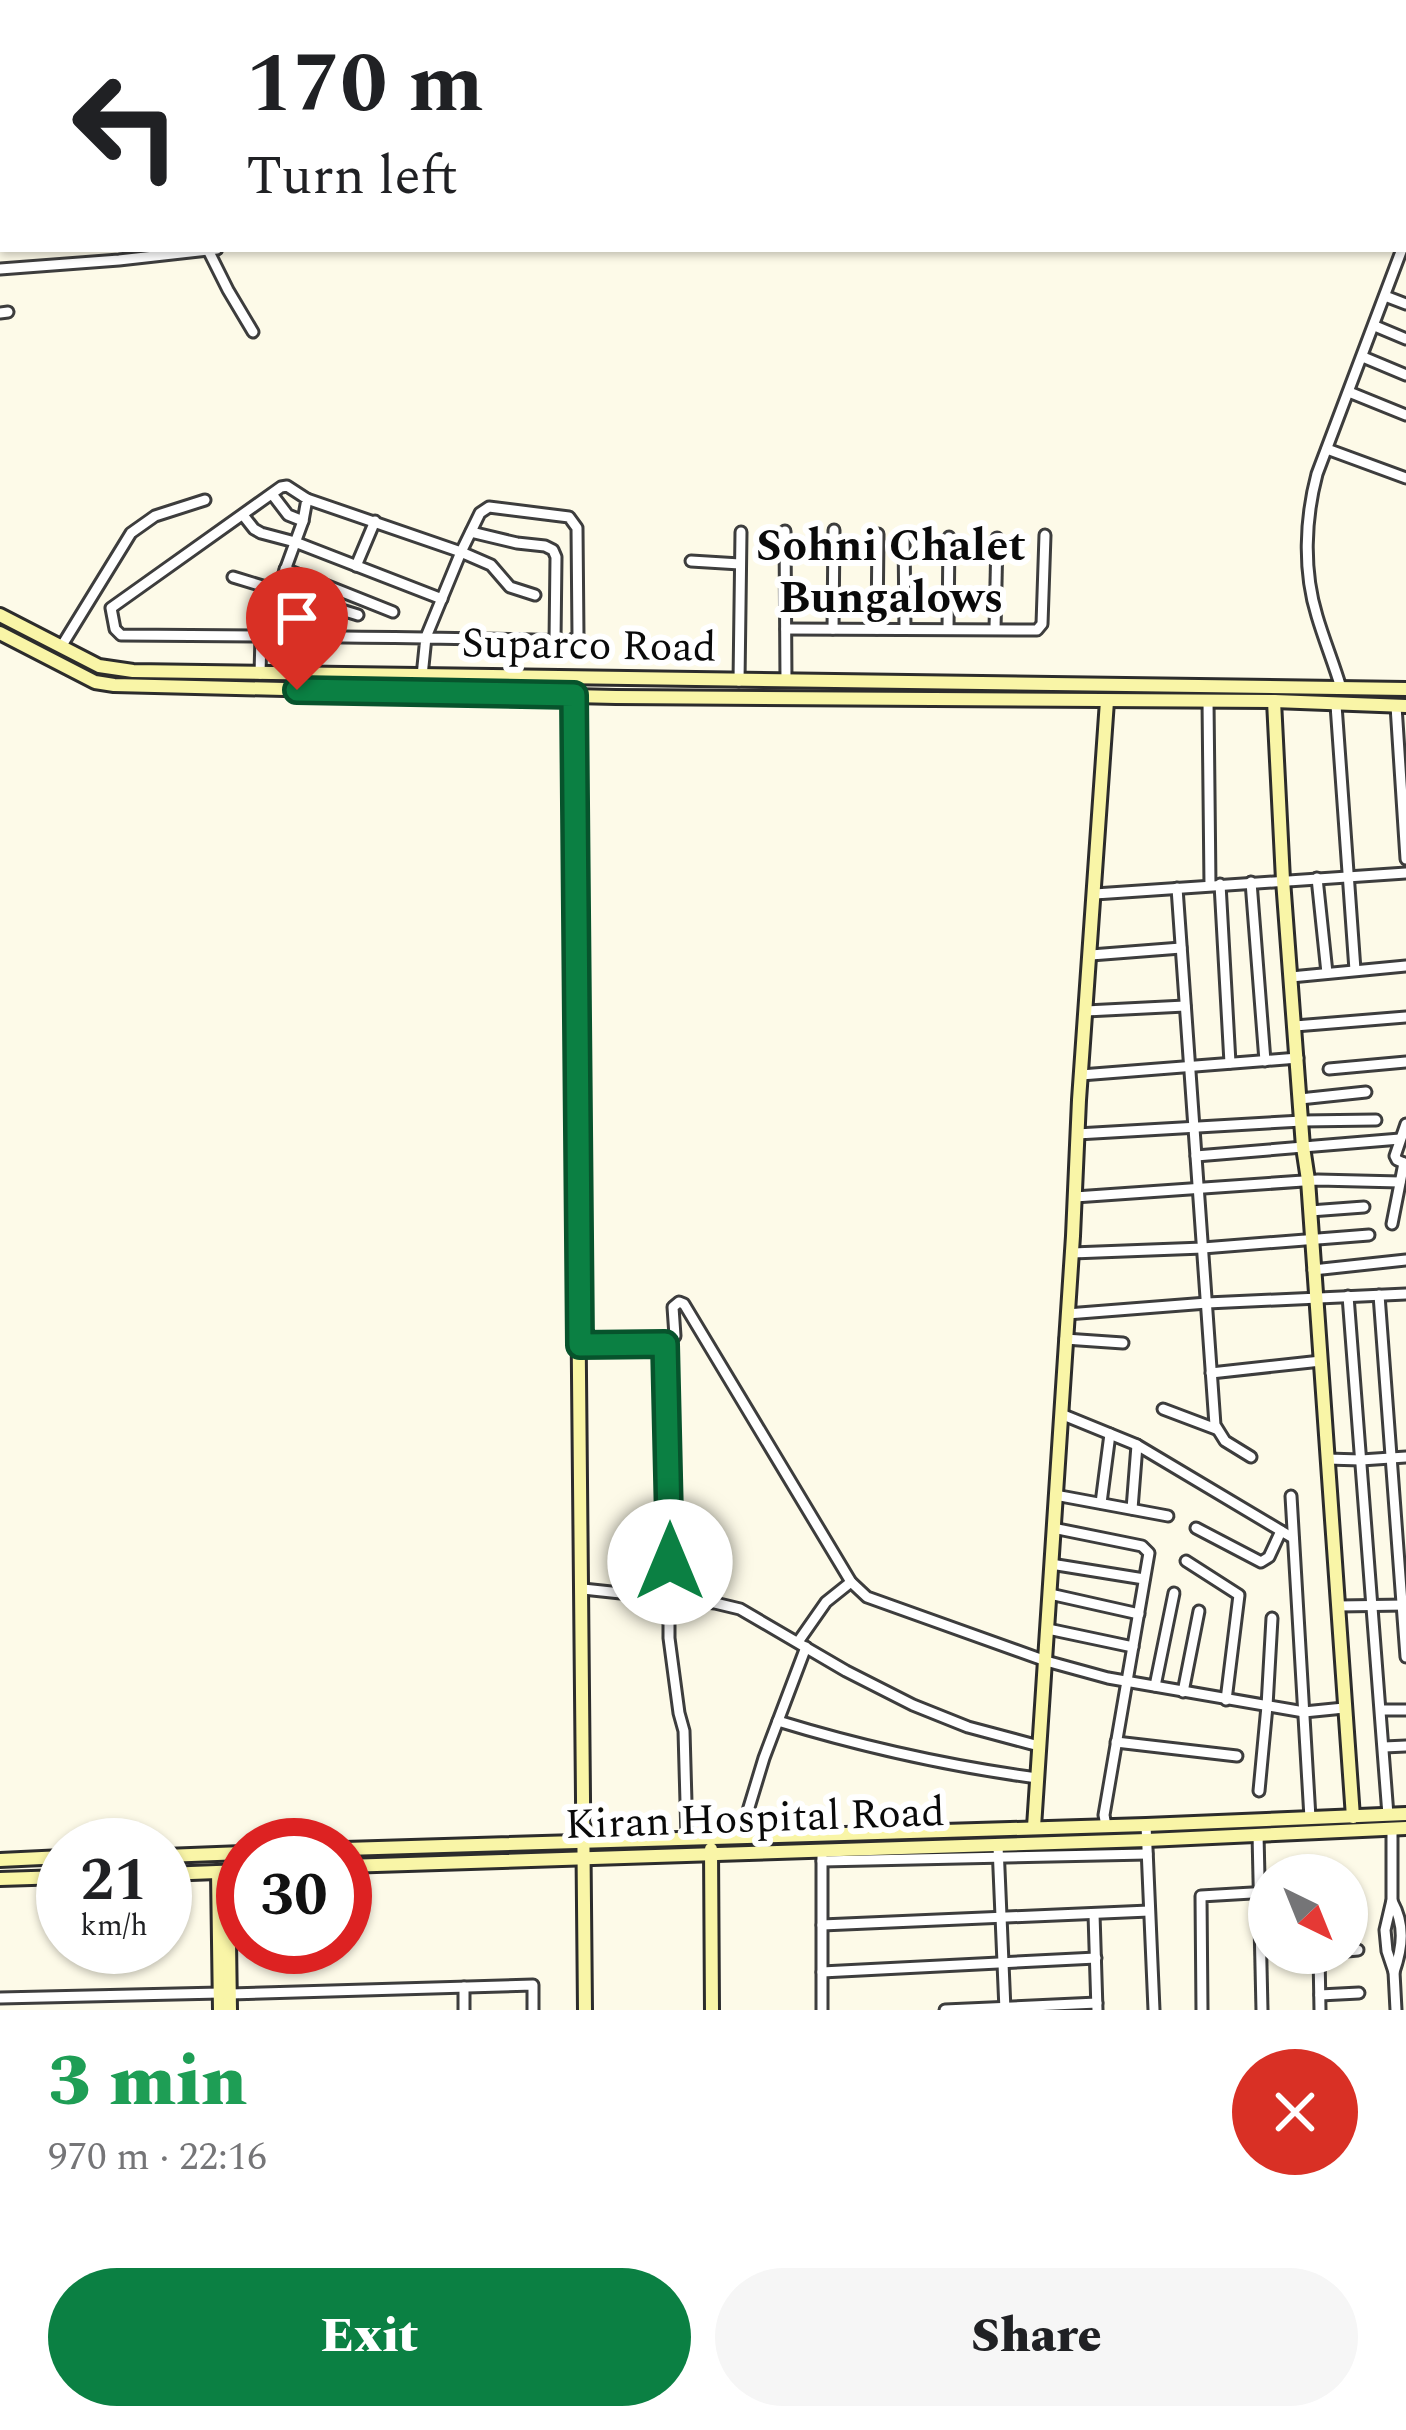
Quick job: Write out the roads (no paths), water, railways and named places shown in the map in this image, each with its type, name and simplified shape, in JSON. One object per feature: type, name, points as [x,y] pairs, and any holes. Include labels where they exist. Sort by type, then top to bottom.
[{"type":"main road","name":"Suparco Road","points":[[0,615],[99,666],[114,669],[422,676],[452,684],[574,695],[1208,701],[1341,688],[1406,689]]},
{"type":"main road","name":"Suparco Road","points":[[0,633],[95,682],[114,685],[786,681],[1255,694],[1274,701],[1401,706]]},
{"type":"main road","points":[[882,684],[883,699]]},
{"type":"main road","points":[[574,695],[585,2010]]},
{"type":"main road","points":[[1034,1827],[1107,701]]},
{"type":"main road","points":[[1274,701],[1283,880],[1353,1817]]},
{"type":"main road","points":[[1304,1823],[1395,1824],[1406,1814]]},
{"type":"main road","points":[[1304,1823],[1353,1817],[1395,1824]]},
{"type":"main road","name":"Kiran Hospital Road","points":[[372,1848],[1304,1823]]},
{"type":"main road","name":"Kiran Hospital Road","points":[[372,1865],[584,1856],[822,1856],[1147,1847],[1167,1840],[1258,1834],[1304,1823]]},
{"type":"main road","points":[[711,1838],[712,2010]]},
{"type":"main road","points":[[30,1858],[30,1878]]},
{"type":"main road","points":[[0,1860],[36,1858]]},
{"type":"main road","points":[[0,1879],[36,1878]]},
{"type":"main road","points":[[225,1974],[230,2010]]},
{"type":"main road","points":[[220,2010],[225,1994]]},
{"type":"street","points":[[74,252],[75,263]]},
{"type":"street","points":[[0,269],[169,252]]},
{"type":"street","points":[[209,252],[253,332]]},
{"type":"street","points":[[1341,688],[1316,613],[1307,567],[1310,503],[1401,252]]},
{"type":"street","points":[[1385,296],[1406,304]]},
{"type":"street","points":[[1375,326],[1406,339]]},
{"type":"street","points":[[1363,357],[1406,375]]},
{"type":"street","points":[[1349,392],[1406,415]]},
{"type":"street","points":[[1327,449],[1406,478]]},
{"type":"street","points":[[422,676],[426,638],[461,552],[480,513],[489,507],[562,514],[574,523],[578,636],[570,641],[426,638],[121,635],[110,610],[284,486],[308,500],[375,521],[461,552],[491,565],[510,587],[535,595]]},
{"type":"street","points":[[272,494],[289,515],[303,521]]},
{"type":"street","points":[[61,646],[131,533],[155,516],[206,500]]},
{"type":"street","points":[[260,674],[261,636],[308,500]]},
{"type":"street","points":[[243,515],[261,533],[442,599]]},
{"type":"street","points":[[356,566],[375,521]]},
{"type":"street","points":[[833,629],[834,530]]},
{"type":"street","points":[[785,531],[786,681]]},
{"type":"street","points":[[471,532],[553,550],[555,641]]},
{"type":"street","points":[[739,681],[741,532]]},
{"type":"street","points":[[878,533],[878,629]]},
{"type":"street","points":[[904,534],[904,629]]},
{"type":"street","points":[[786,628],[1040,628],[1046,535]]},
{"type":"street","points":[[948,629],[949,537]]},
{"type":"street","points":[[994,628],[997,538]]},
{"type":"street","points":[[691,562],[740,564]]},
{"type":"street","points":[[285,569],[393,612]]},
{"type":"street","points":[[233,577],[358,615]]},
{"type":"street","points":[[1208,701],[1215,885],[1230,1063]]},
{"type":"street","points":[[1336,705],[1355,970]]},
{"type":"street","points":[[1401,706],[1406,859]]},
{"type":"street","points":[[1095,894],[1406,873]]},
{"type":"street","points":[[1317,878],[1327,973]]},
{"type":"street","points":[[1251,882],[1265,1061]]},
{"type":"street","points":[[1177,888],[1216,1430]]},
{"type":"street","points":[[1091,955],[1181,948]]},
{"type":"street","points":[[1291,977],[1406,966]]},
{"type":"street","points":[[1086,1011],[1185,1006]]},
{"type":"street","points":[[1295,1026],[1406,1018]]},
{"type":"street","points":[[1081,1075],[1298,1058]]},
{"type":"street","points":[[1329,1069],[1406,1062]]},
{"type":"street","points":[[1300,1099],[1366,1092]]},
{"type":"street","points":[[1078,1135],[1376,1120]]},
{"type":"street","points":[[1392,1224],[1405,1164],[1395,1158],[1406,1124]]},
{"type":"street","points":[[1196,1156],[1400,1139]]},
{"type":"street","points":[[1075,1196],[1308,1180],[1400,1182]]},
{"type":"street","points":[[1310,1211],[1364,1208]]},
{"type":"street","points":[[1072,1253],[1369,1235]]},
{"type":"street","points":[[1313,1270],[1406,1260]]},
{"type":"street","points":[[1067,1314],[1406,1294]]},
{"type":"street","points":[[1379,1295],[1406,1657]]},
{"type":"street","points":[[1348,1296],[1384,1747],[1395,1824],[1392,1900],[1385,1930],[1396,2010]]},
{"type":"street","points":[[580,1345],[665,1344],[675,1336],[673,1307],[682,1302],[851,1582],[867,1597],[1046,1661],[1127,1681],[1304,1712],[1344,1708]]},
{"type":"street","points":[[1066,1339],[1123,1343]]},
{"type":"street","points":[[665,1344],[669,1638],[684,1730],[687,1838]]},
{"type":"street","points":[[1211,1373],[1321,1360]]},
{"type":"street","points":[[1162,1408],[1216,1430],[1251,1456]]},
{"type":"street","points":[[1060,1413],[1137,1445],[1294,1538]]},
{"type":"street","points":[[1101,1503],[1111,1434]]},
{"type":"street","points":[[1132,1509],[1137,1445]]},
{"type":"street","points":[[1327,1459],[1406,1457]]},
{"type":"street","points":[[1055,1495],[1168,1516]]},
{"type":"street","points":[[1291,1496],[1304,1712],[1304,1823]]},
{"type":"street","points":[[1053,1528],[1145,1547],[1149,1552],[1106,1826]]},
{"type":"street","points":[[1196,1528],[1261,1562],[1269,1557],[1281,1531]]},
{"type":"street","points":[[1186,1561],[1239,1595],[1226,1700]]},
{"type":"street","points":[[1052,1564],[1144,1579]]},
{"type":"street","points":[[740,1837],[802,1644],[826,1602],[851,1582]]},
{"type":"street","points":[[584,1589],[740,1609],[913,1706],[1039,1746]]},
{"type":"street","points":[[1155,1686],[1174,1593]]},
{"type":"street","points":[[1050,1594],[1138,1614]]},
{"type":"street","points":[[1338,1606],[1404,1604]]},
{"type":"street","points":[[1183,1692],[1198,1612]]},
{"type":"street","points":[[1259,1791],[1271,1618]]},
{"type":"street","points":[[1048,1629],[1133,1647]]},
{"type":"street","points":[[1382,1710],[1406,1710]]},
{"type":"street","points":[[778,1720],[850,1743],[961,1768],[1037,1778]]},
{"type":"street","points":[[1116,1742],[1237,1756]]},
{"type":"street","points":[[1384,1747],[1406,1746]]},
{"type":"street","points":[[1146,1825],[1154,2010]]},
{"type":"street","points":[[1258,1834],[1260,1854]]},
{"type":"street","points":[[999,1852],[1005,2008]]},
{"type":"street","points":[[822,1856],[822,2010]]},
{"type":"street","points":[[1202,2010],[1201,1896],[1248,1893]]},
{"type":"street","points":[[1392,1900],[1406,1899]]},
{"type":"street","points":[[1392,1900],[1404,1941],[1394,1972]]},
{"type":"street","points":[[822,1925],[1149,1911]]},
{"type":"street","points":[[945,2010],[1097,2006],[1094,1914]]},
{"type":"street","points":[[822,1972],[1096,1958]]},
{"type":"street","points":[[1262,2010],[1263,1974]]},
{"type":"street","points":[[1320,1974],[1320,2010]]},
{"type":"street","points":[[0,1998],[533,1985],[533,2010]]},
{"type":"street","points":[[464,1987],[464,2010]]},
{"type":"street","points":[[1320,1995],[1359,1994]]},
{"type":"district","name":"Sohni Chalet Bungalows","points":[[891,572]]}]
